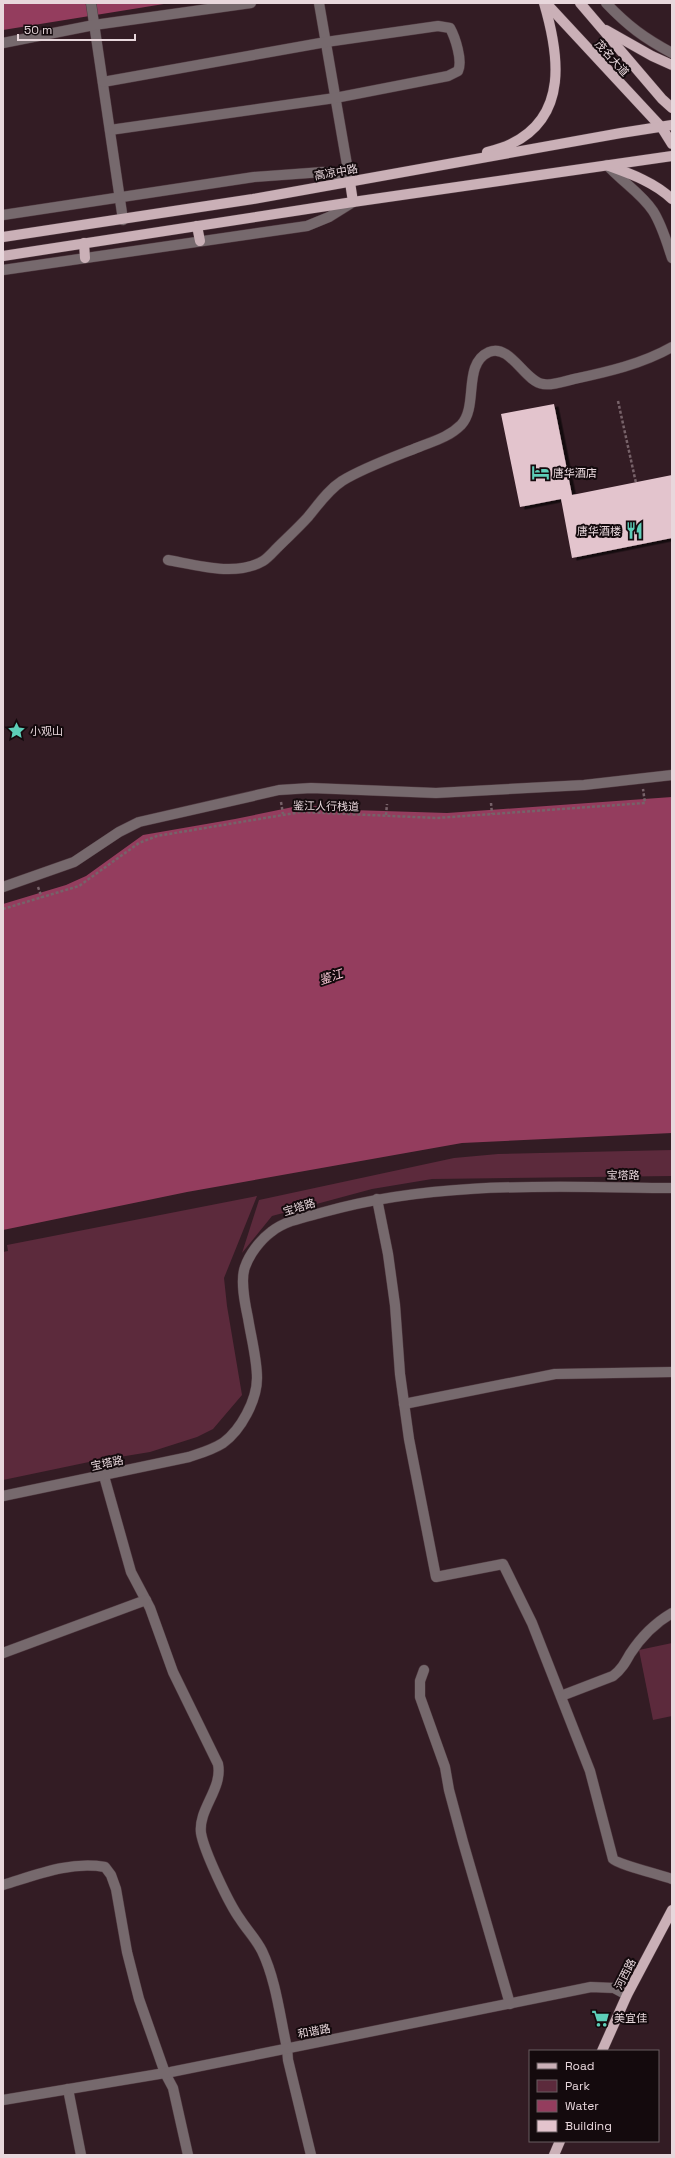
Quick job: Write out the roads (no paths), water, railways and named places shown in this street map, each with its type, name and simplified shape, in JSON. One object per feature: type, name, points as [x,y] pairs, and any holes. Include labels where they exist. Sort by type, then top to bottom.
[{"type":"main road","name":"茂名大道","points":[[545,3],[662,128]]},
{"type":"main road","points":[[461,162],[510,145],[520,139],[540,122],[548,111],[553,98],[556,74],[554,38],[545,3]]},
{"type":"main road","name":"茂名大道","points":[[580,3],[662,99],[672,108]]},
{"type":"main road","points":[[599,26],[652,56],[672,65]]},
{"type":"main road","name":"高凉中路","points":[[3,237],[123,220],[350,182],[621,133],[672,126]]},
{"type":"main road","points":[[662,128],[672,144]]},
{"type":"main road","points":[[3,256],[353,202],[672,156]]},
{"type":"main road","points":[[607,165],[648,182],[672,199]]},
{"type":"main road","points":[[350,182],[353,202]]},
{"type":"main road","points":[[197,226],[200,241]]},
{"type":"main road","points":[[84,243],[85,258]]},
{"type":"main road","name":"河西路","points":[[602,2050],[627,1995],[672,1910]]},
{"type":"main road","points":[[554,2155],[560,2142]]},
{"type":"street","points":[[91,3],[123,220]]},
{"type":"street","points":[[3,43],[94,21],[251,3]]},
{"type":"street","points":[[319,3],[350,182]]},
{"type":"street","points":[[606,3],[626,25],[672,53]]},
{"type":"street","points":[[103,82],[326,42],[444,26],[450,28],[453,33],[459,62],[458,71],[448,76],[335,98],[110,130]]},
{"type":"street","points":[[607,165],[623,182],[637,193],[654,212],[672,258]]},
{"type":"street","points":[[3,215],[254,177],[323,172],[338,175],[350,182]]},
{"type":"street","points":[[3,270],[307,226],[329,217],[353,202]]},
{"type":"street","points":[[168,560],[214,568],[236,569],[263,561],[341,481],[448,436],[461,425],[467,416],[470,405],[473,375],[477,364],[482,357],[490,352],[498,352],[514,360],[532,379],[543,384],[571,380],[635,364],[672,347]]},
{"type":"street","points":[[3,887],[74,862],[119,832],[139,822],[272,791],[311,788],[424,793],[460,792],[584,785],[672,775]]},
{"type":"street","name":"宝塔路","points":[[3,1496],[189,1457],[210,1450],[225,1442],[239,1425],[251,1403],[257,1379],[244,1300],[244,1268],[255,1249],[270,1232],[284,1223],[377,1199],[443,1190],[523,1186],[672,1188]]},
{"type":"street","points":[[377,1199],[388,1254],[395,1305],[404,1404],[409,1439],[436,1577],[503,1564],[532,1623],[590,1771],[613,1859],[619,1864],[642,1868],[672,1879]]},
{"type":"street","points":[[404,1404],[555,1374],[672,1372]]},
{"type":"street","points":[[104,1476],[132,1572],[146,1600],[173,1672],[218,1764],[220,1772],[217,1785],[206,1811],[202,1824],[202,1833],[206,1848],[232,1906],[262,1952],[270,1971],[287,2048],[288,2060],[311,2155]]},
{"type":"street","points":[[3,1653],[146,1600]]},
{"type":"street","points":[[561,1696],[605,1680],[620,1671],[646,1634],[660,1620],[672,1613]]},
{"type":"street","points":[[424,1670],[420,1681],[420,1697],[445,1767],[449,1790],[463,1842],[510,2004]]},
{"type":"street","points":[[3,1886],[58,1868],[92,1865],[104,1867],[110,1875],[116,1889],[127,1952],[137,1992],[165,2073],[173,2088],[188,2155]]},
{"type":"street","name":"和谐路","points":[[3,2100],[165,2073],[591,1987],[614,1988],[627,1995]]},
{"type":"street","points":[[68,2089],[81,2155]]},
{"type":"water","points":[[3,3],[170,3],[3,30]]},
{"type":"water","name":"鉴江","points":[[672,797],[672,1133],[462,1143],[187,1192],[3,1230],[3,904],[66,885],[86,876],[143,835],[293,807],[322,806],[352,810],[447,813]]},
{"type":"place","name":"唐华酒店","points":[[540,473]]},
{"type":"place","name":"唐华酒楼","points":[[634,531]]},
{"type":"place","name":"小观山","points":[[17,731]]},
{"type":"place","name":"美宜佳","points":[[601,2018]]}]
